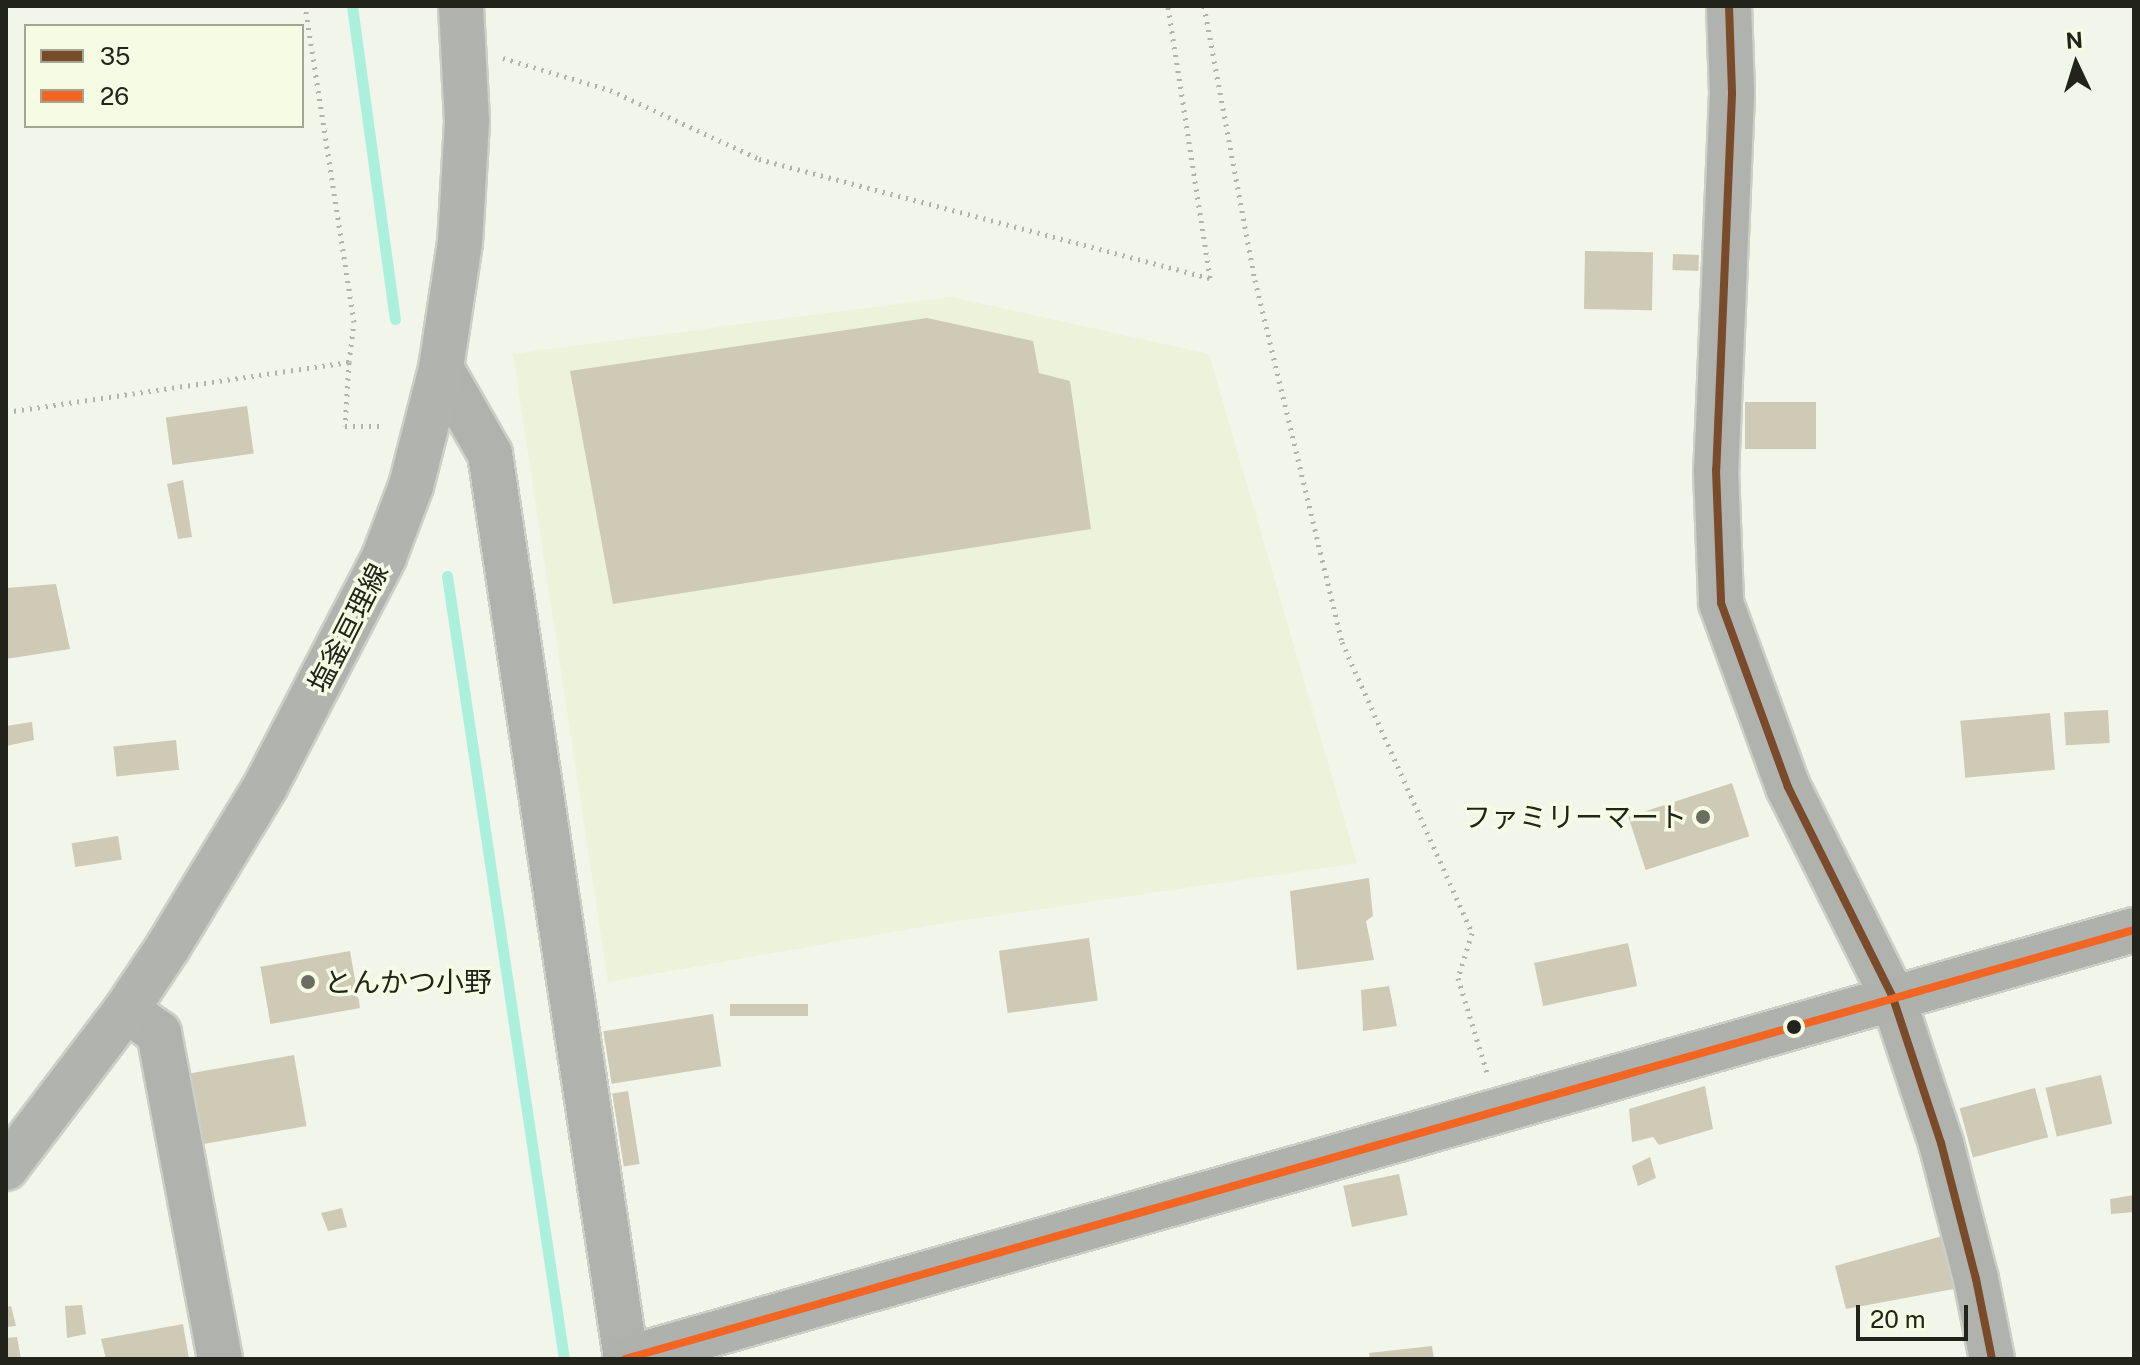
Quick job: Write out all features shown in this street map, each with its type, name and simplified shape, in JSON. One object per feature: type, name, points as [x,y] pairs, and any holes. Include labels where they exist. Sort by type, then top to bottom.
[{"type":"main road","name":"塩釜亘理線","points":[[6,1168],[126,1010],[266,785],[350,629],[390,543],[411,486],[441,368],[460,243],[467,121],[462,26]]},
{"type":"street","points":[[1729,6],[1732,94],[1716,470],[1721,603],[1788,787],[1893,998],[1941,1143],[1976,1279],[1992,1359]]},
{"type":"street","points":[[441,368],[490,454],[625,1359],[2134,930]]},
{"type":"street","points":[[126,1010],[159,1033],[220,1359]]},
{"type":"path","points":[[305,6],[354,322],[345,426],[426,426]]},
{"type":"path","points":[[462,26],[759,159],[1210,278],[1168,6]]},
{"type":"path","points":[[1204,6],[1255,280],[1342,642],[1472,933],[1458,978],[1498,1112]]},
{"type":"path","points":[[6,412],[349,362]]},
{"type":"shaded area","points":[[951,297],[1209,354],[1357,863],[938,924],[608,982],[513,354]]},
{"type":"building","points":[[1585,251],[1653,252],[1652,310],[1584,309]]},
{"type":"building","points":[[1673,254],[1699,255],[1698,271],[1672,270]]},
{"type":"building","points":[[927,318],[1033,341],[1039,373],[1070,381],[1091,529],[613,604],[570,371]]},
{"type":"building","points":[[1745,402],[1816,402],[1816,449],[1745,449]]},
{"type":"building","points":[[247,406],[254,454],[172,465],[166,417]]},
{"type":"building","points":[[183,480],[192,537],[178,539],[167,484]]},
{"type":"building","points":[[56,584],[70,649],[6,659],[7,588]]},
{"type":"building","points":[[2108,710],[2110,743],[2066,745],[2064,712]]},
{"type":"building","points":[[2050,713],[2055,770],[1965,778],[1960,721]]},
{"type":"building","points":[[32,722],[34,740],[6,746],[6,726]]},
{"type":"building","points":[[176,740],[179,770],[116,776],[113,747]]},
{"type":"building","points":[[1732,783],[1749,836],[1646,870],[1628,817]]},
{"type":"building","points":[[118,836],[122,860],[75,867],[72,843]]},
{"type":"building","points":[[1369,878],[1373,916],[1366,921],[1374,960],[1297,970],[1290,891]]},
{"type":"building","points":[[1089,938],[1098,1000],[1008,1013],[999,951]]},
{"type":"building","points":[[1628,943],[1637,986],[1543,1006],[1534,963]]},
{"type":"building","points":[[350,951],[360,1008],[270,1024],[260,967]]},
{"type":"building","points":[[1389,986],[1397,1026],[1363,1031],[1361,990]]},
{"type":"building","points":[[730,1004],[808,1004],[808,1016],[730,1016]]},
{"type":"building","points":[[713,1014],[721,1066],[612,1084],[603,1031]]},
{"type":"building","points":[[294,1055],[307,1126],[192,1146],[180,1075]]},
{"type":"building","points":[[2101,1075],[2112,1124],[2057,1137],[2045,1088]]},
{"type":"building","points":[[1705,1086],[1713,1129],[1659,1145],[1653,1137],[1632,1142],[1629,1109]]},
{"type":"building","points":[[2035,1088],[2048,1137],[1973,1157],[1960,1108]]},
{"type":"building","points":[[628,1091],[640,1164],[624,1167],[612,1094]]},
{"type":"building","points":[[1650,1157],[1656,1178],[1638,1186],[1632,1166]]},
{"type":"building","points":[[1399,1174],[1408,1215],[1352,1227],[1343,1186]]},
{"type":"building","points":[[2134,1195],[2134,1212],[2111,1214],[2110,1199]]},
{"type":"building","points":[[342,1208],[347,1227],[328,1231],[321,1213]]},
{"type":"building","points":[[1946,1235],[1959,1288],[1846,1309],[1835,1266]]},
{"type":"building","points":[[82,1305],[86,1334],[67,1338],[65,1306]]},
{"type":"building","points":[[11,1306],[16,1326],[6,1327],[6,1307]]},
{"type":"building","points":[[183,1324],[189,1359],[106,1359],[101,1339]]},
{"type":"building","points":[[17,1337],[21,1359],[6,1359],[6,1338]]},
{"type":"building","points":[[1432,1346],[1434,1359],[1370,1359],[1369,1353]]},
{"type":"waterway","points":[[352,6],[395,319]]},
{"type":"waterway","points":[[447,576],[564,1359]]},
{"type":"transit line","name":"35","points":[[1729,6],[1732,94],[1716,470],[1721,603],[1788,787],[1893,998],[1941,1143],[1976,1279],[1992,1359]]},
{"type":"transit line","name":"26","points":[[625,1359],[2134,930]]},
{"type":"place","name":"ファミリーマート","points":[[1703,817]]},
{"type":"place","name":"とんかつ小野","points":[[308,982]]}]
